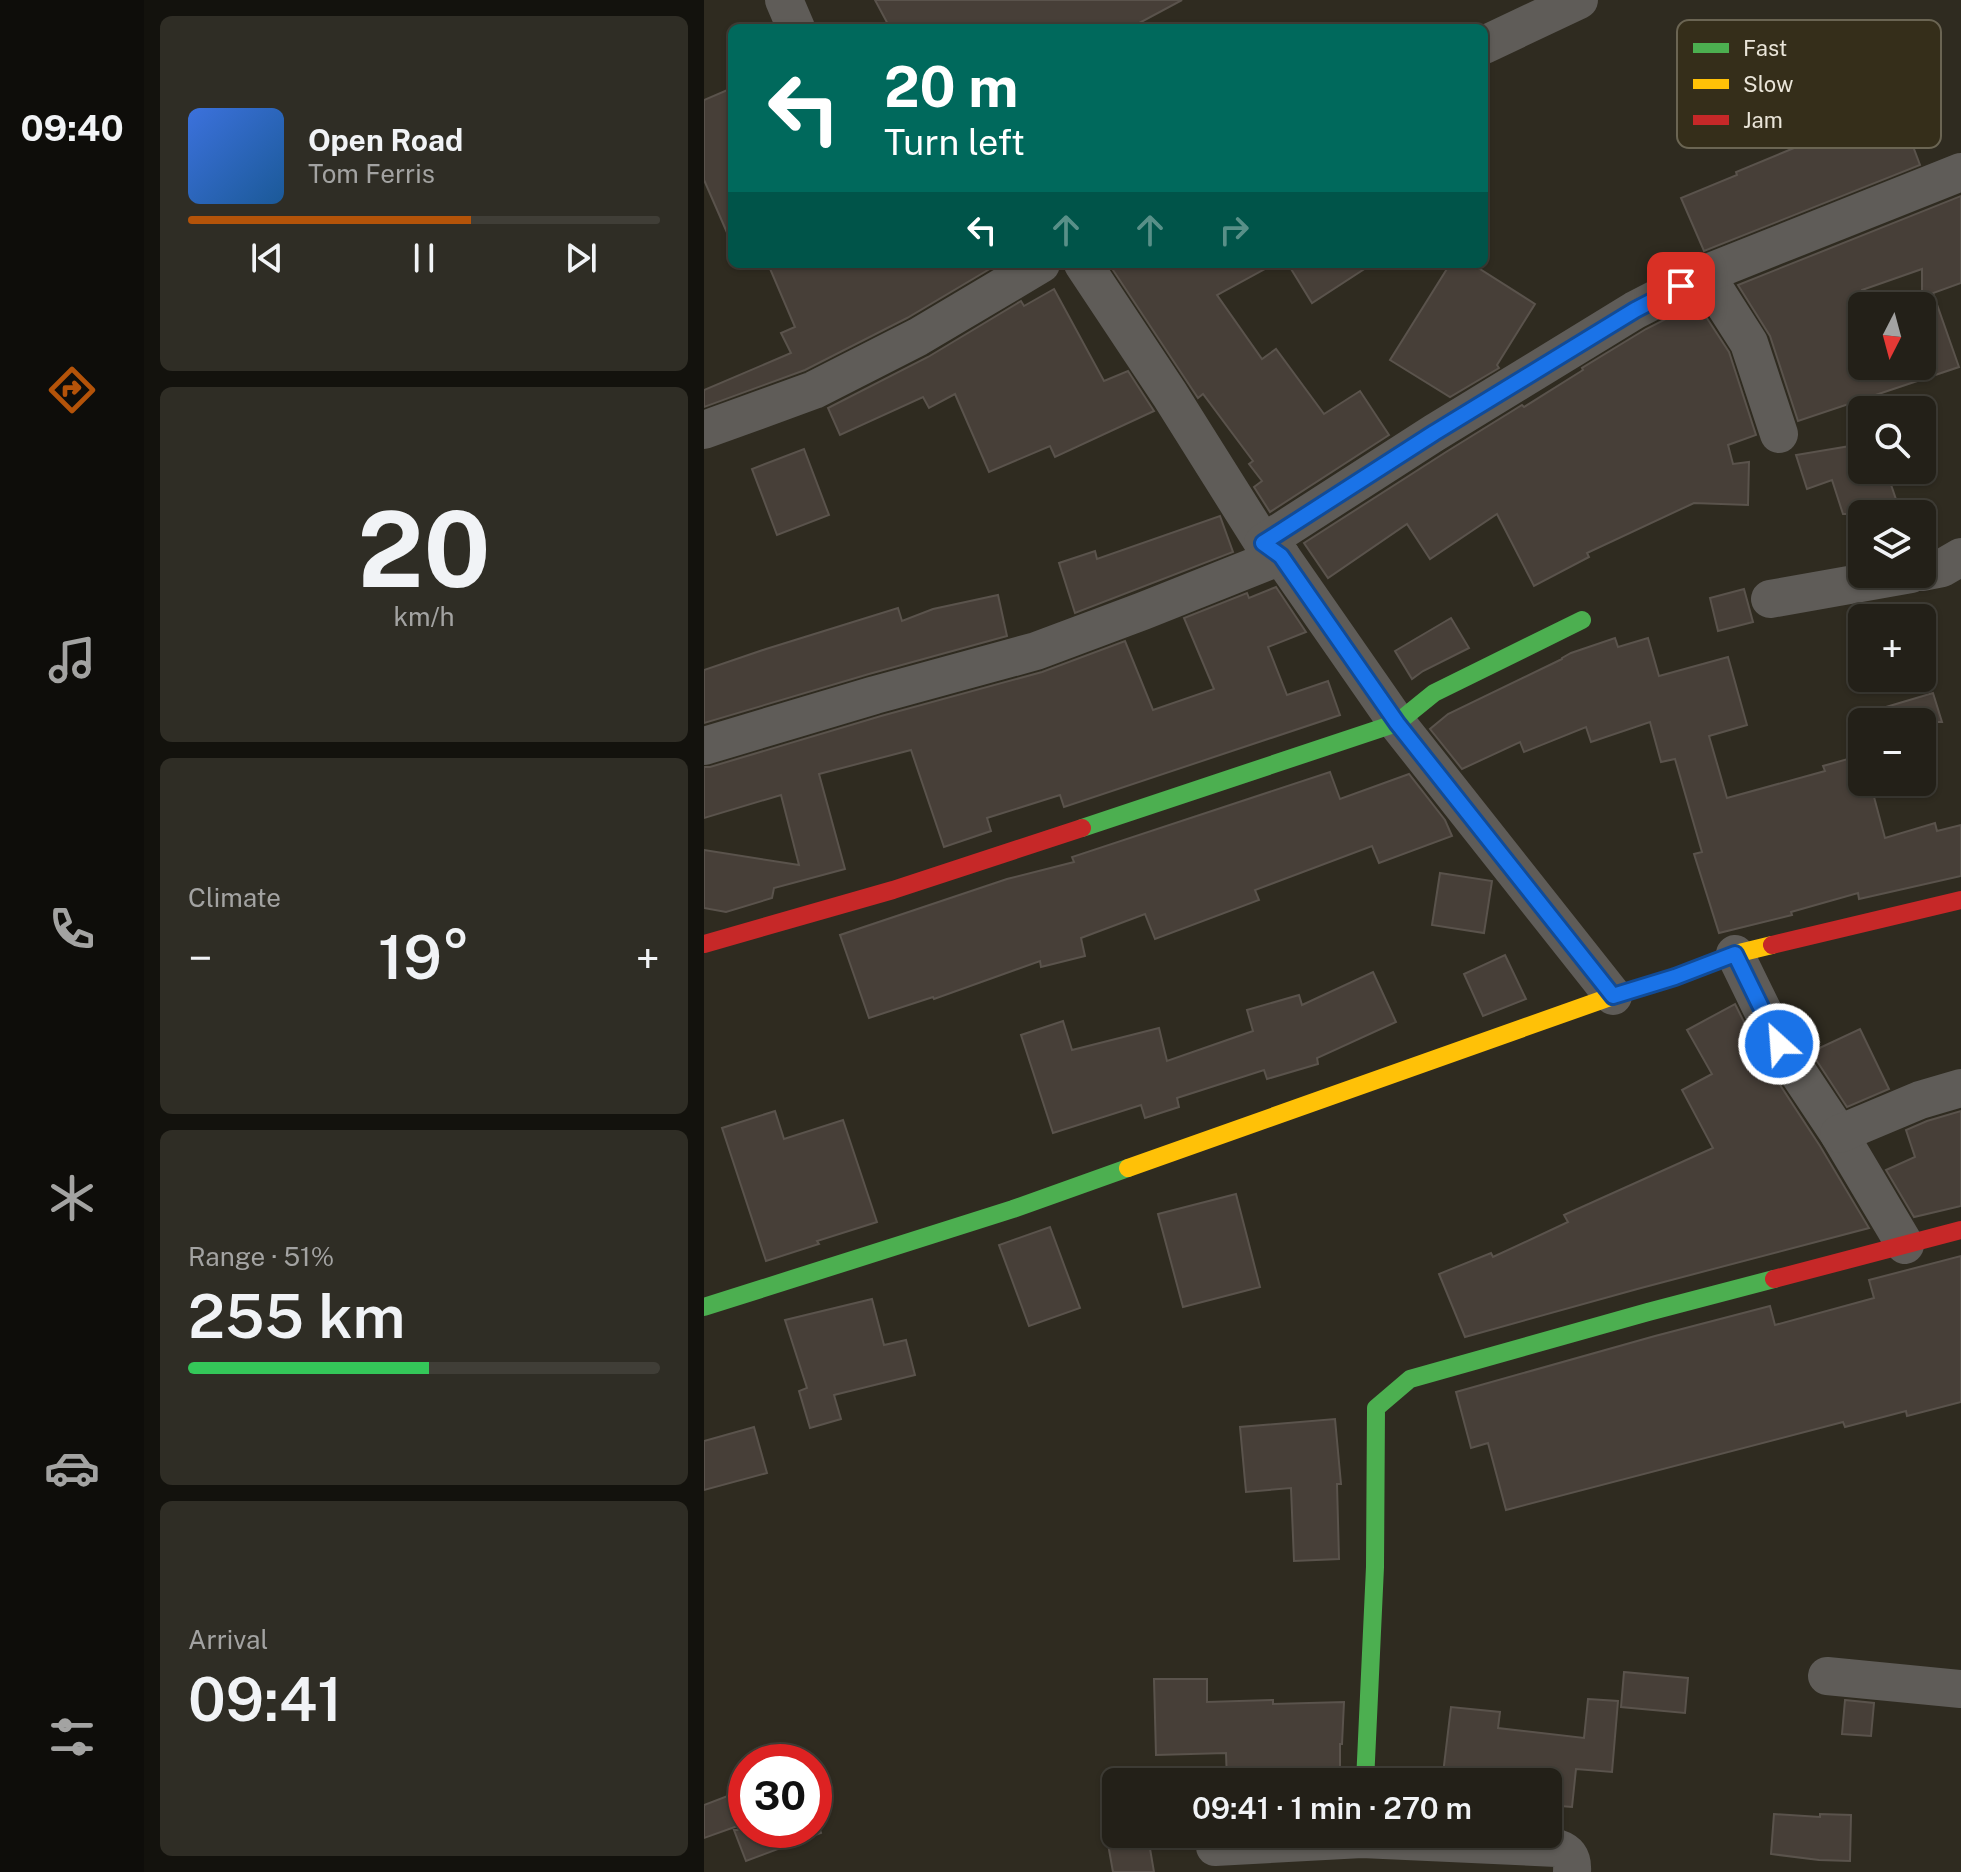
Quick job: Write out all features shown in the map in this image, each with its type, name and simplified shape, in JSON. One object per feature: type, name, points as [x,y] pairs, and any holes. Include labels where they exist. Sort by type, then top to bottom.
[{"type":"street","points":[[784,0],[794,24]]},
{"type":"street","points":[[1488,43],[1579,0]]},
{"type":"street","points":[[704,746],[1036,651],[1143,611],[1272,549],[1434,433],[1621,318],[1705,274],[1961,172]]},
{"type":"street","points":[[704,430],[814,390],[918,337],[1034,268]]},
{"type":"street","points":[[1086,268],[1272,549],[1397,723],[1613,996]]},
{"type":"street","points":[[1705,274],[1749,343],[1779,434]]},
{"type":"street","points":[[1936,569],[1961,557]]},
{"type":"street","points":[[1770,599],[1848,585]]},
{"type":"street","points":[[704,944],[893,890],[1397,723],[1434,693],[1582,620]]},
{"type":"street","points":[[704,1307],[1013,1209],[1735,954],[1961,900]]},
{"type":"street","points":[[1735,954],[1779,1044],[1839,1134],[1905,1245]]},
{"type":"street","points":[[1839,1134],[1920,1100],[1961,1088]]},
{"type":"street","points":[[1366,1768],[1375,1567],[1376,1408],[1410,1379],[1648,1312],[1961,1230]]},
{"type":"street","points":[[1827,1676],[1961,1689]]},
{"type":"street","points":[[1557,1848],[1571,1857],[1572,1872]]},
{"type":"building","points":[[875,0],[1182,0],[1137,24],[888,24]]},
{"type":"building","points":[[728,90],[728,235],[704,180],[704,100]]},
{"type":"building","points":[[1794,148],[1914,148],[1920,165],[1704,251],[1681,198],[1737,175],[1736,172]]},
{"type":"building","points":[[1961,196],[1961,283],[1936,292],[1922,292],[1922,269],[1862,292],[1848,292],[1848,380],[1920,380],[1873,396],[1848,396],[1848,404],[1798,421],[1770,336],[1738,285]]},
{"type":"building","points":[[770,268],[991,268],[907,318],[805,370],[704,407],[704,390],[791,353],[781,333],[795,327]]},
{"type":"building","points":[[1112,268],[1267,268],[1217,295],[1262,359],[1276,349],[1324,414],[1360,391],[1389,435],[1270,512],[1254,487],[1262,481],[1249,464],[1253,461],[1203,394],[1198,398]]},
{"type":"building","points":[[1290,268],[1366,268],[1312,303]]},
{"type":"building","points":[[1448,268],[1478,268],[1535,304],[1497,365],[1499,368],[1450,397],[1390,360]]},
{"type":"building","points":[[1054,289],[1104,381],[1128,371],[1154,411],[1055,457],[1050,446],[989,472],[955,394],[929,408],[923,397],[840,435],[828,408],[928,357],[1021,301],[1024,306]]},
{"type":"building","points":[[1936,302],[1959,367],[1936,375]]},
{"type":"building","points":[[1697,303],[1729,352],[1756,435],[1728,445],[1733,464],[1749,462],[1748,505],[1694,503],[1587,553],[1589,557],[1534,586],[1497,514],[1430,559],[1407,524],[1328,578],[1304,543],[1582,368],[1646,329]]},
{"type":"building","points":[[1848,446],[1848,484],[1891,484],[1896,500],[1848,500],[1848,514],[1843,514],[1832,480],[1807,489],[1796,455]]},
{"type":"building","points":[[804,449],[829,515],[777,535],[752,469]]},
{"type":"building","points":[[1220,516],[1233,552],[1075,613],[1059,563],[1095,551],[1097,559]]},
{"type":"building","points":[[1276,587],[1306,632],[1268,647],[1287,695],[1328,681],[1340,715],[1064,807],[1060,795],[987,818],[991,831],[944,847],[911,750],[819,774],[845,869],[774,888],[772,898],[726,912],[704,908],[704,850],[799,865],[781,795],[704,818],[704,767],[1042,672],[1125,641],[1153,710],[1214,689],[1184,618],[1247,593],[1249,598]]},
{"type":"building","points":[[1744,589],[1753,622],[1718,631],[1710,598]]},
{"type":"building","points":[[998,595],[1007,636],[704,723],[704,670],[898,608],[902,621],[933,609]]},
{"type":"building","points":[[1451,618],[1469,648],[1412,679],[1395,651]]},
{"type":"building","points":[[1615,638],[1618,647],[1648,638],[1659,676],[1728,657],[1747,725],[1709,736],[1727,798],[1825,771],[1823,766],[1848,759],[1848,796],[1874,796],[1885,838],[1935,823],[1937,831],[1961,825],[1961,876],[1859,899],[1858,893],[1791,912],[1792,915],[1719,933],[1694,854],[1702,852],[1675,759],[1661,762],[1650,722],[1591,742],[1586,727],[1524,752],[1520,742],[1462,769],[1430,729],[1448,714],[1571,653]]},
{"type":"building","points":[[1933,693],[1942,722],[1936,722],[1936,708],[1883,708]]},
{"type":"building","points":[[1330,772],[1340,799],[1409,774],[1445,820],[1452,836],[1379,863],[1372,846],[1255,890],[1259,900],[1155,939],[1145,914],[1081,938],[1085,956],[1041,967],[1040,961],[934,999],[869,1018],[840,935],[1007,879],[1074,862],[1072,857]]},
{"type":"building","points":[[1440,873],[1492,881],[1484,933],[1432,925]]},
{"type":"building","points":[[1505,955],[1526,999],[1483,1016],[1464,974]]},
{"type":"building","points":[[1373,972],[1396,1022],[1317,1058],[1318,1064],[1267,1079],[1264,1070],[1177,1098],[1179,1107],[1145,1118],[1141,1105],[1053,1133],[1021,1035],[1063,1021],[1072,1050],[1159,1028],[1167,1061],[1253,1031],[1247,1010],[1299,995],[1302,1005]]},
{"type":"building","points":[[1735,1004],[1761,1056],[1869,1228],[1465,1337],[1439,1274],[1491,1253],[1493,1257],[1568,1222],[1564,1215],[1713,1148],[1682,1090],[1712,1074],[1687,1030]]},
{"type":"building","points":[[1860,1029],[1889,1089],[1847,1107],[1811,1052]]},
{"type":"building","points":[[775,1111],[784,1139],[843,1120],[877,1222],[766,1261],[722,1128]]},
{"type":"building","points":[[1961,1111],[1961,1206],[1914,1217],[1886,1170],[1915,1157],[1906,1130]]},
{"type":"building","points":[[1236,1194],[1260,1287],[1183,1307],[1158,1214]]},
{"type":"building","points":[[1050,1227],[1080,1308],[1029,1326],[999,1245]]},
{"type":"building","points":[[1961,1256],[1961,1402],[1907,1416],[1906,1411],[1845,1427],[1843,1422],[1506,1510],[1488,1443],[1471,1448],[1456,1392],[1770,1306],[1775,1325],[1874,1298],[1869,1280]]},
{"type":"building","points":[[872,1299],[884,1345],[906,1340],[915,1375],[834,1395],[841,1419],[810,1428],[799,1391],[807,1388],[785,1320]]},
{"type":"building","points":[[1335,1419],[1341,1484],[1337,1484],[1339,1559],[1294,1561],[1291,1488],[1246,1492],[1240,1427]]},
{"type":"building","points":[[754,1427],[767,1473],[704,1490],[704,1441]]},
{"type":"building","points":[[1624,1672],[1688,1678],[1685,1713],[1621,1707]]},
{"type":"building","points":[[1154,1679],[1207,1679],[1207,1702],[1344,1702],[1340,1768],[1227,1768],[1226,1753],[1156,1755]]},
{"type":"building","points":[[1588,1699],[1618,1701],[1612,1772],[1576,1769],[1572,1807],[1562,1806],[1562,1768],[1444,1768],[1451,1707],[1500,1712],[1498,1728],[1584,1738]]},
{"type":"building","points":[[1845,1700],[1874,1703],[1871,1736],[1842,1734]]},
{"type":"building","points":[[728,1796],[728,1829],[704,1838],[704,1805]]},
{"type":"building","points":[[1774,1814],[1820,1817],[1820,1814],[1851,1815],[1850,1861],[1771,1854]]},
{"type":"building","points":[[741,1848],[781,1848],[746,1861]]},
{"type":"building","points":[[1109,1848],[1150,1848],[1154,1872],[1113,1872]]},
{"type":"traffic: fast","points":[[1082,828],[1397,723],[1434,693],[1582,620]]},
{"type":"traffic: fast","points":[[704,1307],[1013,1209],[1128,1168]]},
{"type":"traffic: fast","points":[[1366,1768],[1375,1567],[1376,1408],[1410,1379],[1774,1279]]},
{"type":"traffic: slow","points":[[1128,1168],[1613,996],[1735,954],[1772,945]]},
{"type":"traffic: jam","points":[[704,944],[893,890],[1082,828]]},
{"type":"traffic: jam","points":[[1772,945],[1961,900]]},
{"type":"traffic: jam","points":[[1774,1279],[1961,1230]]},
{"type":"route","points":[[1681,286],[1635,310],[1434,433],[1263,543],[1281,556],[1397,723],[1613,996],[1735,954],[1779,1044]]}]
